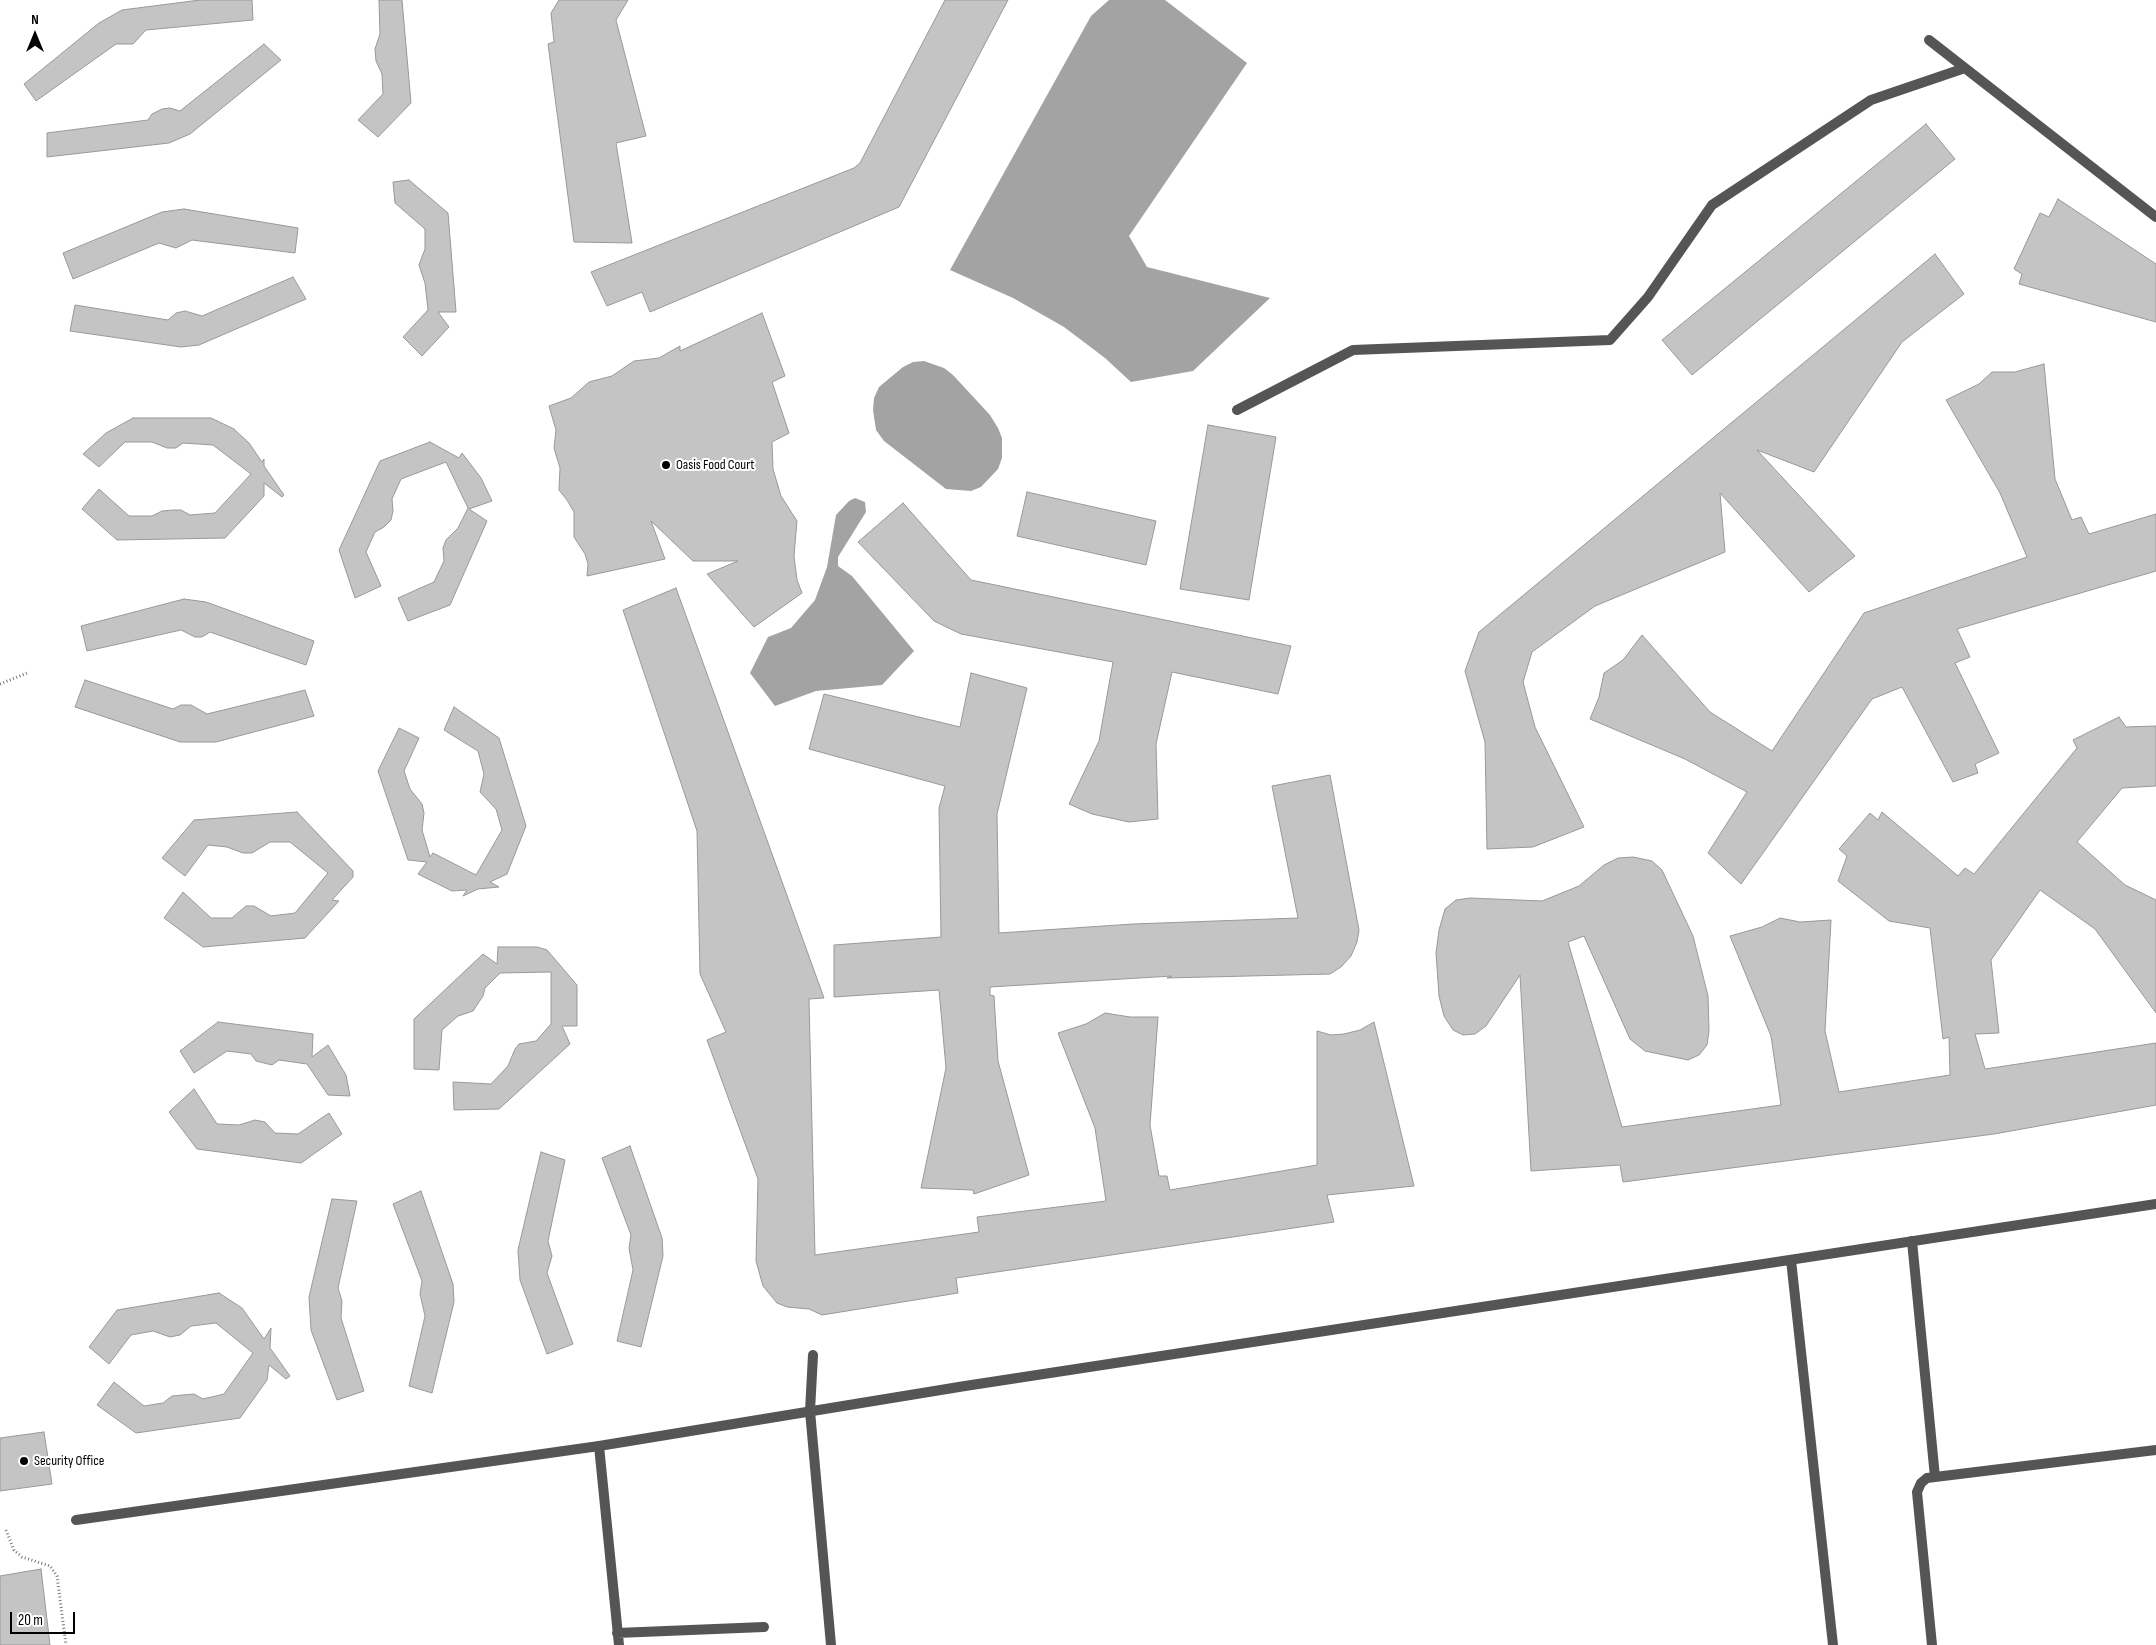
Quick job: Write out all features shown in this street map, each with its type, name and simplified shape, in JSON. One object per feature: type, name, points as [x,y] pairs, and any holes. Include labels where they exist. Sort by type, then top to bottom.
[{"type":"street","points":[[1929,40],[2156,217]]},
{"type":"street","points":[[1237,410],[1353,350],[1610,340],[1648,297],[1712,205],[1871,100],[1965,68]]},
{"type":"street","points":[[76,1520],[599,1446],[2156,1204]]},
{"type":"street","points":[[1912,1242],[1935,1477]]},
{"type":"street","points":[[1791,1260],[1833,1645]]},
{"type":"street","points":[[813,1355],[810,1412],[831,1645]]},
{"type":"street","points":[[599,1446],[618,1645]]},
{"type":"street","points":[[1932,1645],[1917,1492],[1921,1483],[1927,1478],[2156,1450]]},
{"type":"street","points":[[617,1633],[764,1627]]},
{"type":"path","points":[[0,684],[27,674]]},
{"type":"path","points":[[6,1530],[14,1550],[22,1557],[50,1566],[57,1576],[66,1645]]},
{"type":"shaded area","points":[[1109,0],[1165,0],[1247,63],[1129,236],[1147,267],[1270,298],[1193,371],[1131,382],[1105,358],[1064,327],[1013,298],[950,270],[1091,16]]},
{"type":"shaded area","points":[[924,361],[944,368],[953,375],[990,415],[998,428],[1002,438],[1002,458],[998,469],[981,487],[971,491],[946,489],[884,441],[876,430],[873,410],[874,398],[879,387],[903,367],[913,362]]},
{"type":"shaded area","points":[[855,498],[865,502],[866,512],[838,557],[838,566],[852,576],[914,651],[882,685],[816,691],[775,706],[750,673],[768,637],[791,628],[815,600],[827,567],[836,515],[849,501]]},
{"type":"building","points":[[200,0],[252,0],[253,20],[146,30],[133,44],[116,44],[36,101],[24,84],[99,23],[122,10]]},
{"type":"building","points":[[379,0],[402,0],[411,103],[378,137],[358,120],[383,94],[382,74],[376,61],[375,49],[380,34]]},
{"type":"building","points":[[559,0],[628,0],[616,20],[646,136],[616,143],[632,243],[574,242],[548,44],[554,42],[551,13]]},
{"type":"building","points":[[945,0],[1008,0],[899,207],[650,312],[642,292],[607,306],[591,272],[854,168],[860,163]]},
{"type":"building","points":[[264,44],[281,60],[190,134],[169,143],[47,157],[47,133],[148,120],[152,114],[162,109],[170,108],[180,111]]},
{"type":"building","points":[[1926,124],[1955,159],[1692,375],[1662,340]]},
{"type":"building","points":[[409,180],[448,213],[456,312],[438,312],[449,327],[422,356],[403,337],[428,310],[425,283],[419,265],[425,249],[425,229],[395,203],[393,182]]},
{"type":"building","points":[[2058,199],[2156,264],[2156,322],[2019,284],[2022,274],[2014,269],[2040,213],[2049,217]]},
{"type":"building","points":[[184,209],[298,228],[295,253],[192,240],[176,248],[159,243],[73,279],[63,253],[162,212]]},
{"type":"building","points":[[1935,254],[1964,294],[1902,342],[1814,472],[1757,450],[1855,556],[1809,592],[1720,493],[1725,552],[1595,606],[1532,652],[1523,682],[1535,727],[1584,827],[1533,847],[1487,849],[1485,742],[1465,671],[1479,632]]},
{"type":"building","points":[[293,277],[306,299],[199,345],[181,347],[70,331],[75,305],[168,320],[176,313],[185,311],[202,316]]},
{"type":"building","points":[[762,313],[785,376],[772,382],[789,433],[772,442],[773,469],[781,496],[797,521],[794,556],[797,580],[802,593],[754,627],[707,574],[738,561],[693,561],[651,521],[665,559],[587,576],[588,564],[585,554],[574,537],[574,512],[559,490],[560,468],[554,448],[556,430],[549,406],[571,398],[589,382],[612,376],[634,361],[659,358],[680,346],[680,351]]},
{"type":"building","points":[[2044,364],[2055,479],[2072,520],[2081,517],[2089,534],[2156,514],[2156,571],[1957,629],[1970,657],[1955,663],[1999,753],[1975,764],[1978,773],[1953,782],[1902,687],[1872,699],[1741,884],[1708,853],[1747,792],[1685,759],[1590,719],[1599,697],[1604,673],[1623,660],[1642,635],[1710,712],[1772,751],[1864,613],[2027,557],[2000,493],[1946,400],[1979,384],[1992,372],[2015,372]]},
{"type":"building","points":[[133,418],[211,418],[234,429],[249,443],[262,462],[264,459],[264,466],[284,495],[282,497],[264,483],[264,496],[225,538],[117,540],[82,509],[99,489],[129,516],[152,516],[162,511],[173,510],[181,510],[190,515],[215,513],[251,474],[213,445],[183,443],[176,448],[167,448],[152,442],[125,442],[99,467],[83,454],[106,433]]},
{"type":"building","points":[[1208,425],[1276,437],[1249,600],[1180,589]]},
{"type":"building","points":[[430,442],[459,458],[462,453],[481,478],[492,501],[469,509],[487,521],[450,605],[408,621],[398,598],[434,582],[444,561],[443,548],[446,540],[458,528],[468,508],[446,462],[401,479],[392,499],[393,511],[391,520],[375,532],[366,552],[381,586],[355,598],[339,550],[380,461]]},
{"type":"building","points":[[1027,492],[1156,521],[1146,565],[1017,536]]},
{"type":"building","points":[[903,503],[971,580],[1291,646],[1278,694],[1172,672],[1156,744],[1158,819],[1129,822],[1092,814],[1069,804],[1099,741],[1113,662],[961,634],[934,621],[858,542]]},
{"type":"building","points":[[676,588],[824,998],[809,999],[815,1255],[979,1232],[977,1217],[1106,1201],[1095,1128],[1058,1033],[1086,1024],[1105,1013],[1130,1017],[1158,1017],[1150,1125],[1159,1176],[1167,1176],[1170,1190],[1317,1165],[1317,1031],[1331,1035],[1344,1034],[1360,1030],[1374,1022],[1414,1186],[1327,1195],[1334,1222],[956,1278],[958,1293],[822,1315],[809,1309],[787,1307],[777,1303],[763,1286],[756,1261],[758,1179],[707,1040],[726,1032],[700,974],[697,831],[623,610]]},
{"type":"building","points":[[184,599],[206,602],[314,641],[306,665],[210,632],[202,637],[195,637],[181,630],[87,651],[81,626]]},
{"type":"building","points":[[971,673],[1027,688],[997,814],[999,933],[1133,924],[1298,918],[1272,786],[1330,775],[1359,930],[1357,942],[1351,956],[1341,967],[1330,974],[1167,978],[1172,976],[990,987],[990,995],[994,996],[998,1061],[1029,1175],[974,1194],[973,1190],[921,1188],[946,1068],[939,990],[834,997],[834,945],[941,937],[939,808],[945,786],[809,749],[824,694],[960,727]]},
{"type":"building","points":[[85,680],[173,709],[181,705],[191,705],[207,714],[305,690],[314,716],[216,742],[180,742],[75,707]]},
{"type":"building","points":[[454,707],[499,738],[526,826],[507,874],[490,882],[499,887],[478,889],[463,896],[467,890],[452,891],[418,874],[427,862],[408,860],[378,771],[399,728],[419,738],[404,771],[410,789],[422,804],[424,813],[422,830],[430,857],[433,853],[476,875],[502,830],[496,809],[480,792],[484,774],[478,751],[444,730]]},
{"type":"building","points":[[2119,717],[2126,727],[2156,726],[2156,786],[2122,788],[2077,842],[2125,885],[2156,900],[2156,1013],[2095,929],[2040,890],[1991,960],[1999,1033],[1975,1034],[1985,1069],[2156,1043],[2156,1105],[1994,1134],[1623,1182],[1620,1165],[1531,1171],[1520,975],[1486,1026],[1475,1034],[1463,1035],[1453,1030],[1444,1016],[1439,996],[1436,953],[1439,930],[1445,909],[1456,900],[1470,898],[1542,901],[1579,886],[1604,865],[1618,858],[1633,857],[1652,861],[1662,870],[1693,936],[1708,996],[1709,1031],[1707,1045],[1699,1055],[1688,1060],[1645,1051],[1630,1039],[1584,936],[1568,942],[1622,1127],[1781,1105],[1771,1036],[1730,936],[1762,927],[1780,918],[1800,922],[1831,920],[1825,1031],[1839,1092],[1950,1075],[1949,1037],[1943,1039],[1930,928],[1889,921],[1838,881],[1847,856],[1839,849],[1870,813],[1878,820],[1882,812],[1958,876],[1965,868],[1974,874],[2077,748],[2073,740]]},
{"type":"building","points":[[297,812],[353,871],[353,877],[332,900],[339,901],[305,938],[203,947],[164,918],[183,892],[211,918],[232,918],[246,906],[254,906],[271,916],[295,913],[328,873],[290,842],[270,842],[252,853],[243,853],[227,847],[208,845],[185,876],[162,858],[194,820]]},
{"type":"building","points":[[498,947],[537,947],[547,950],[577,985],[577,1026],[562,1026],[570,1044],[499,1109],[454,1110],[453,1082],[491,1084],[508,1066],[519,1044],[536,1041],[551,1024],[551,972],[500,973],[485,988],[483,996],[473,1011],[458,1016],[442,1030],[439,1070],[414,1069],[414,1019],[483,954],[497,964]]},
{"type":"building","points":[[218,1022],[313,1034],[312,1057],[328,1045],[346,1075],[350,1096],[328,1095],[307,1064],[279,1060],[272,1065],[256,1061],[251,1054],[227,1051],[194,1073],[180,1051]]},
{"type":"building","points":[[194,1089],[217,1124],[239,1125],[255,1120],[265,1122],[275,1133],[298,1134],[329,1113],[342,1134],[301,1163],[197,1149],[169,1112]]},
{"type":"building","points":[[630,1146],[662,1238],[663,1256],[641,1347],[617,1341],[633,1270],[629,1248],[631,1235],[602,1158]]},
{"type":"building","points":[[541,1152],[565,1160],[548,1241],[552,1256],[547,1273],[573,1344],[547,1354],[520,1280],[518,1250]]},
{"type":"building","points":[[421,1191],[453,1284],[454,1302],[432,1393],[409,1386],[425,1316],[420,1294],[422,1281],[393,1204]]},
{"type":"building","points":[[332,1199],[357,1201],[338,1288],[342,1301],[341,1318],[364,1391],[337,1400],[311,1330],[309,1297]]},
{"type":"building","points":[[219,1293],[242,1308],[264,1339],[271,1328],[270,1348],[290,1376],[286,1379],[269,1365],[267,1380],[240,1418],[136,1433],[97,1405],[114,1382],[144,1406],[163,1403],[172,1396],[194,1394],[203,1399],[224,1394],[253,1353],[216,1323],[191,1326],[180,1335],[170,1337],[153,1331],[131,1335],[109,1364],[89,1347],[117,1310]]},
{"type":"building","name":"Security Office","points":[[44,1432],[52,1484],[0,1491],[0,1438]]},
{"type":"building","points":[[41,1569],[50,1645],[0,1645],[0,1576]]},
{"type":"place","name":"Oasis Food Court","points":[[666,465]]},
{"type":"place","name":"Security Office","points":[[24,1461]]}]
